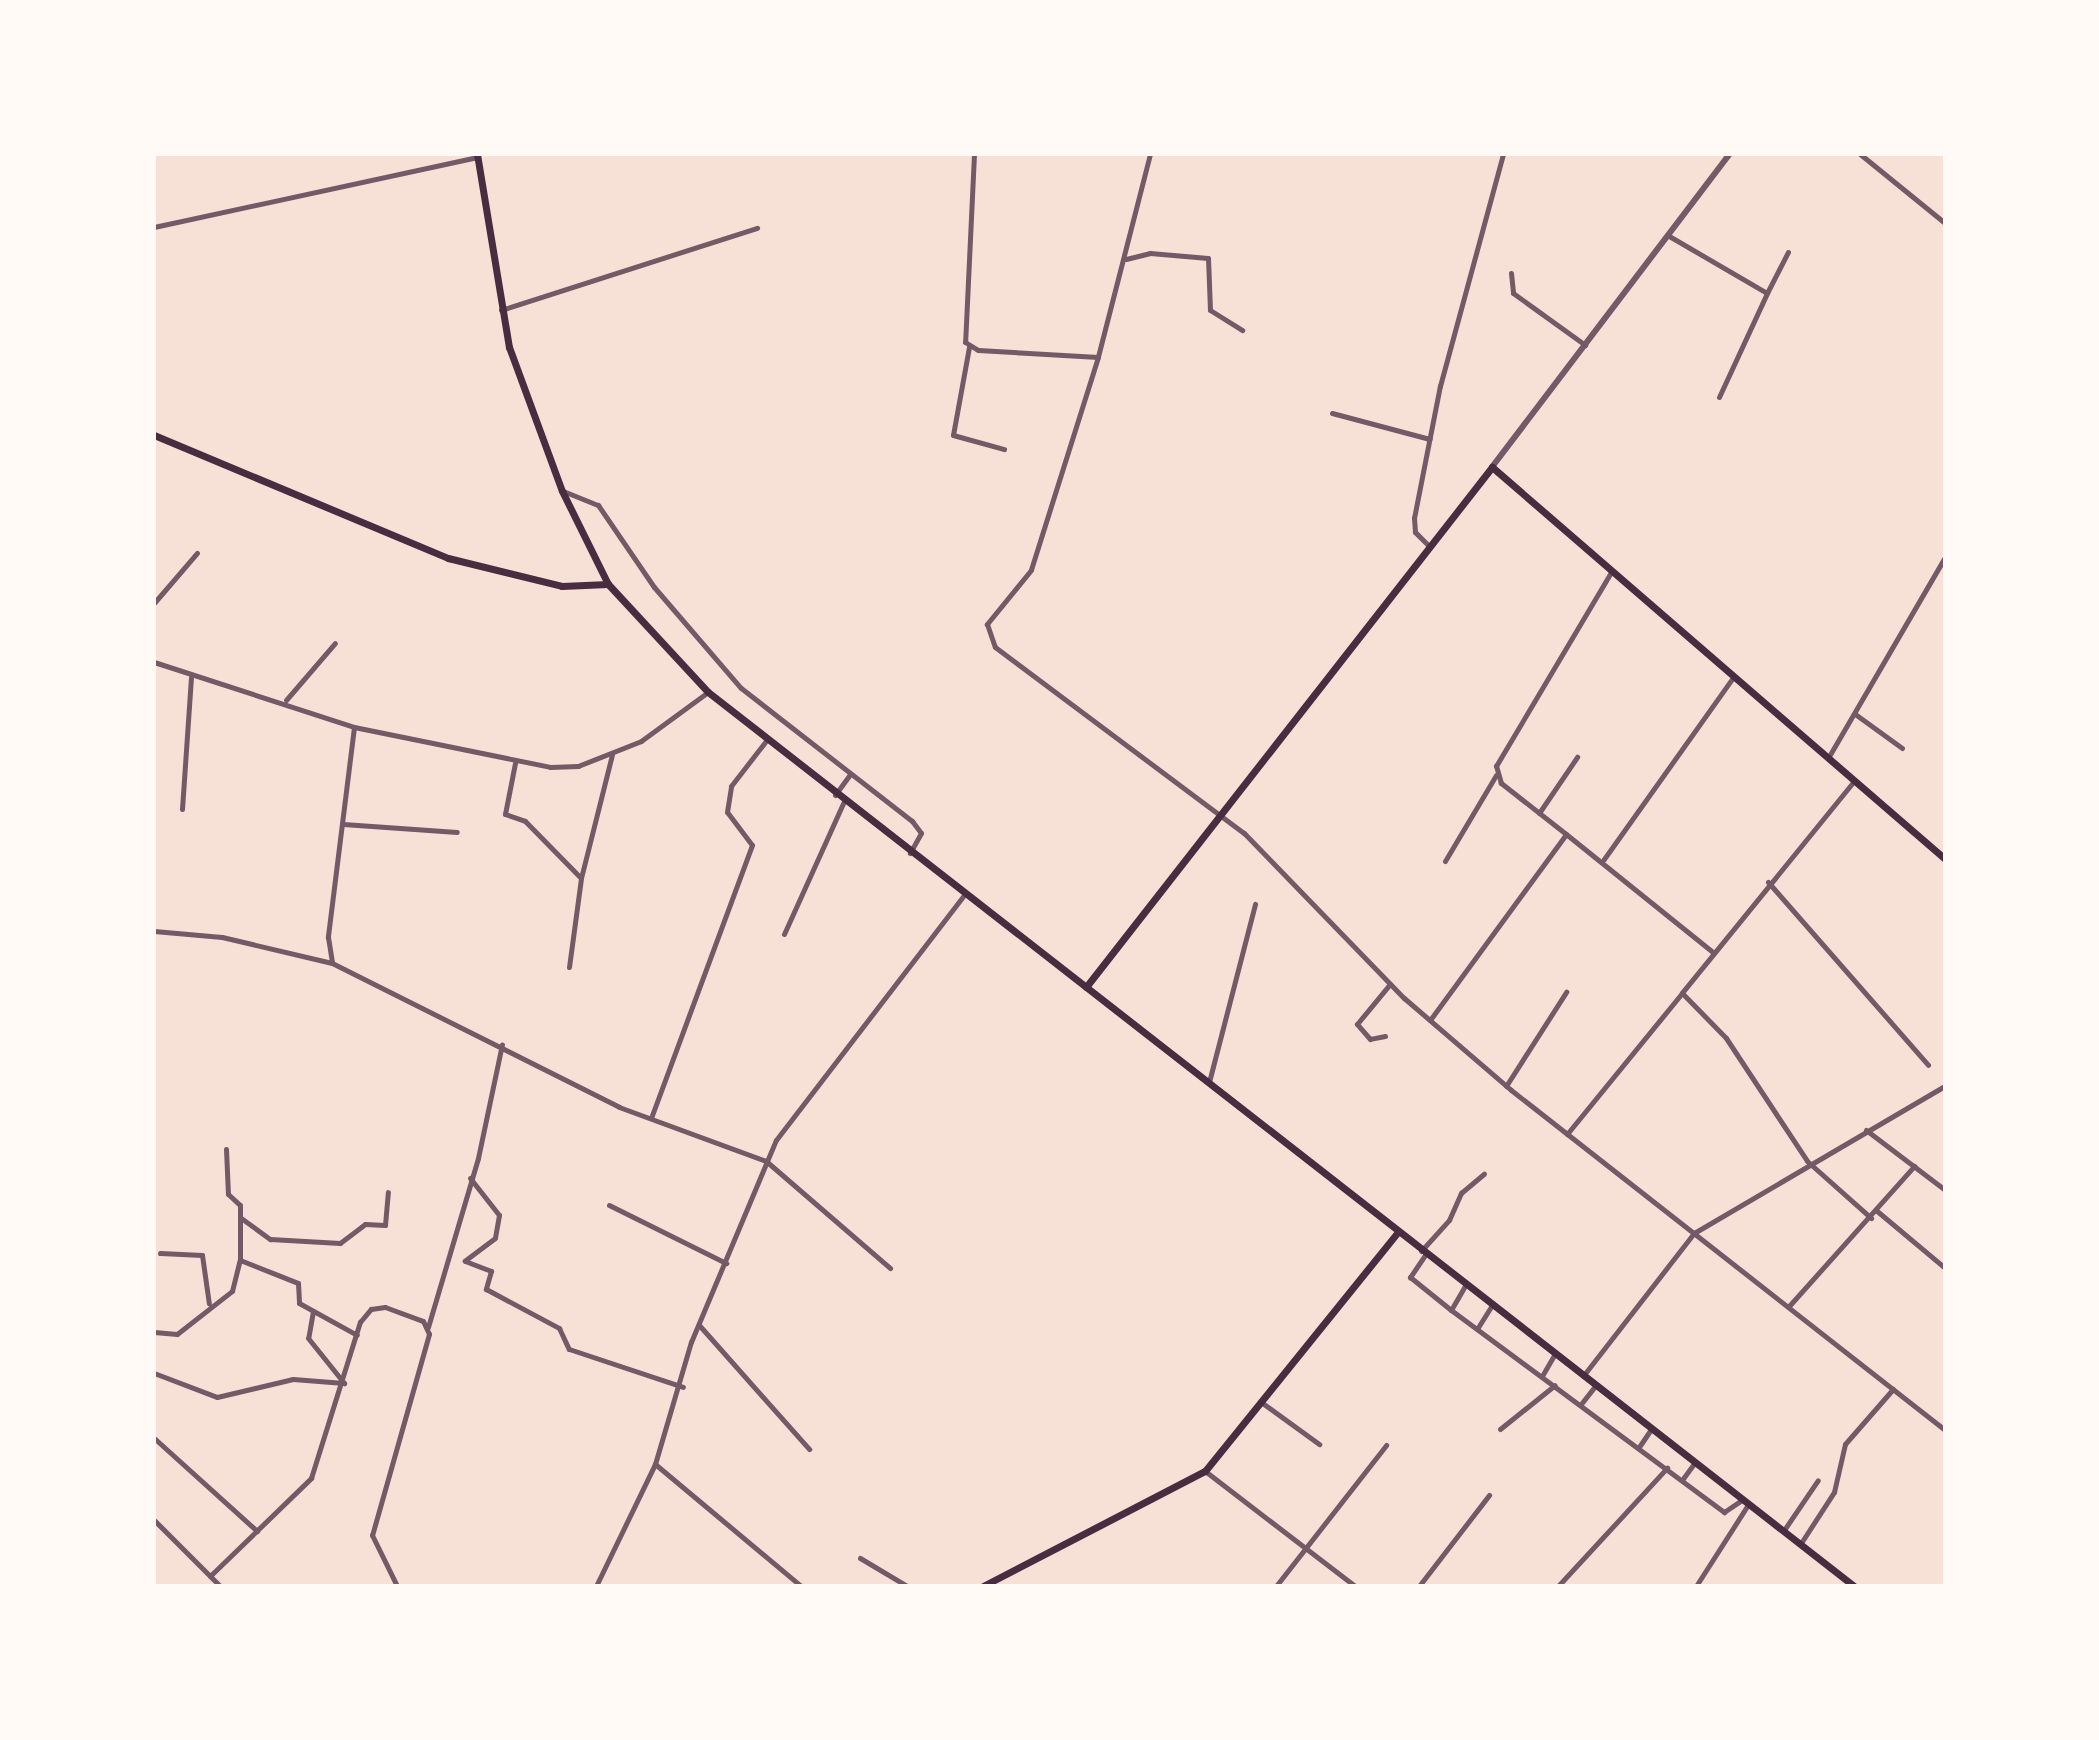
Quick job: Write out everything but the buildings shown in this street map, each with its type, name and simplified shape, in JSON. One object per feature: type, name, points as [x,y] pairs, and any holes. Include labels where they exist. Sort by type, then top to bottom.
[{"type":"main road","points":[[477,156],[500,310],[562,491],[608,584],[708,692],[765,742],[1209,1082],[1491,1307],[1854,1586]]},
{"type":"main road","points":[[154,435],[448,558],[562,586],[608,584]]},
{"type":"main road","points":[[1086,987],[1492,467],[1945,859]]},
{"type":"main road","points":[[983,1586],[1205,1471],[1397,1233]]},
{"type":"street","points":[[974,154],[969,347],[953,435],[1004,449]]},
{"type":"street","points":[[1150,154],[1126,259],[1098,357],[1031,570],[995,608],[989,636],[1042,687],[1266,852],[1390,984],[1506,1086],[1945,1430]]},
{"type":"street","points":[[1429,546],[1413,525],[1430,439],[1503,154]]},
{"type":"street","points":[[1492,467],[1730,154]]},
{"type":"street","points":[[1860,154],[1945,223]]},
{"type":"street","points":[[154,227],[477,156]]},
{"type":"street","points":[[500,310],[757,228]]},
{"type":"street","points":[[1669,236],[1767,293]]},
{"type":"street","points":[[1719,397],[1788,252]]},
{"type":"street","points":[[1126,259],[1150,253],[1208,258],[1210,310],[1242,330]]},
{"type":"street","points":[[1511,273],[1513,293],[1585,345]]},
{"type":"street","points":[[969,347],[1098,357]]},
{"type":"street","points":[[1945,354],[1945,412]]},
{"type":"street","points":[[1332,413],[1430,439]]},
{"type":"street","points":[[562,491],[598,505],[717,665],[849,776],[912,821],[921,833],[910,854]]},
{"type":"street","points":[[154,603],[197,553]]},
{"type":"street","points":[[1828,759],[1945,557]]},
{"type":"street","points":[[1445,861],[1613,569]]},
{"type":"street","points":[[286,700],[335,643]]},
{"type":"street","points":[[154,662],[191,677],[286,700],[354,727],[515,763],[578,766],[612,754],[708,692]]},
{"type":"street","points":[[1604,859],[1734,676]]},
{"type":"street","points":[[182,809],[191,677]]},
{"type":"street","points":[[1855,714],[1902,748]]},
{"type":"street","points":[[332,963],[328,937],[354,727]]},
{"type":"street","points":[[651,1118],[752,845],[727,812],[731,786],[765,742]]},
{"type":"street","points":[[569,967],[581,878],[612,754]]},
{"type":"street","points":[[1539,813],[1577,757]]},
{"type":"street","points":[[515,763],[505,814],[525,821],[581,878]]},
{"type":"street","points":[[1496,775],[1539,813],[1604,859],[1713,952]]},
{"type":"street","points":[[835,795],[849,776]]},
{"type":"street","points":[[1567,1134],[1768,882],[1854,781]]},
{"type":"street","points":[[784,934],[844,801]]},
{"type":"street","points":[[343,824],[457,832]]},
{"type":"street","points":[[1430,1020],[1566,834]]},
{"type":"street","points":[[1768,882],[1928,1065]]},
{"type":"street","points":[[596,1586],[655,1464],[683,1387],[699,1325],[766,1161],[963,896]]},
{"type":"street","points":[[1209,1082],[1255,904]]},
{"type":"street","points":[[154,931],[222,937],[332,963],[651,1118],[766,1161],[890,1268]]},
{"type":"street","points":[[1385,1036],[1370,1039],[1357,1024],[1390,984]]},
{"type":"street","points":[[1506,1086],[1566,992]]},
{"type":"street","points":[[1682,993],[1726,1038],[1807,1161],[1871,1218]]},
{"type":"street","points":[[397,1586],[372,1535],[470,1178],[502,1044]]},
{"type":"street","points":[[1582,1377],[1694,1233],[1807,1161],[1945,1086]]},
{"type":"street","points":[[1866,1130],[1945,1190]]},
{"type":"street","points":[[154,1332],[177,1334],[209,1304],[232,1291],[240,1260],[240,1205],[228,1194],[226,1149]]},
{"type":"street","points":[[1789,1306],[1871,1218],[1914,1166]]},
{"type":"street","points":[[1484,1174],[1461,1193],[1449,1220],[1422,1253],[1410,1277],[1724,1512],[1746,1500]]},
{"type":"street","points":[[470,1178],[499,1215],[495,1238],[465,1261],[491,1271],[486,1289],[559,1328],[569,1349],[683,1387]]},
{"type":"street","points":[[240,1218],[270,1239],[340,1243],[365,1224],[385,1225],[388,1192]]},
{"type":"street","points":[[609,1205],[726,1263]]},
{"type":"street","points":[[1877,1211],[1945,1268]]},
{"type":"street","points":[[160,1253],[202,1255],[209,1304]]},
{"type":"street","points":[[240,1260],[298,1283],[299,1303],[357,1335]]},
{"type":"street","points":[[1451,1310],[1465,1286]]},
{"type":"street","points":[[210,1576],[311,1478],[364,1315],[385,1307],[428,1327]]},
{"type":"street","points":[[1477,1329],[1491,1307]]},
{"type":"street","points":[[313,1311],[308,1338],[344,1383]]},
{"type":"street","points":[[699,1325],[809,1449]]},
{"type":"street","points":[[1542,1376],[1554,1355]]},
{"type":"street","points":[[154,1373],[217,1397],[293,1379],[344,1383]]},
{"type":"street","points":[[1500,1429],[1555,1385]]},
{"type":"street","points":[[1581,1404],[1595,1386]]},
{"type":"street","points":[[1801,1543],[1834,1492],[1845,1444],[1893,1389]]},
{"type":"street","points":[[1260,1401],[1319,1444]]},
{"type":"street","points":[[1639,1447],[1651,1429]]},
{"type":"street","points":[[154,1438],[257,1531]]},
{"type":"street","points":[[1276,1586],[1386,1445]]},
{"type":"street","points":[[1682,1480],[1695,1462]]},
{"type":"street","points":[[655,1464],[801,1586]]},
{"type":"street","points":[[1558,1586],[1667,1468]]},
{"type":"street","points":[[1205,1471],[1355,1586]]},
{"type":"street","points":[[1784,1530],[1818,1480]]},
{"type":"street","points":[[1419,1586],[1489,1495]]},
{"type":"street","points":[[1696,1586],[1746,1500]]},
{"type":"street","points":[[154,1520],[220,1586]]},
{"type":"street","points":[[860,1558],[907,1586]]},
{"type":"street","points":[[1797,1586],[1811,1586]]}]
